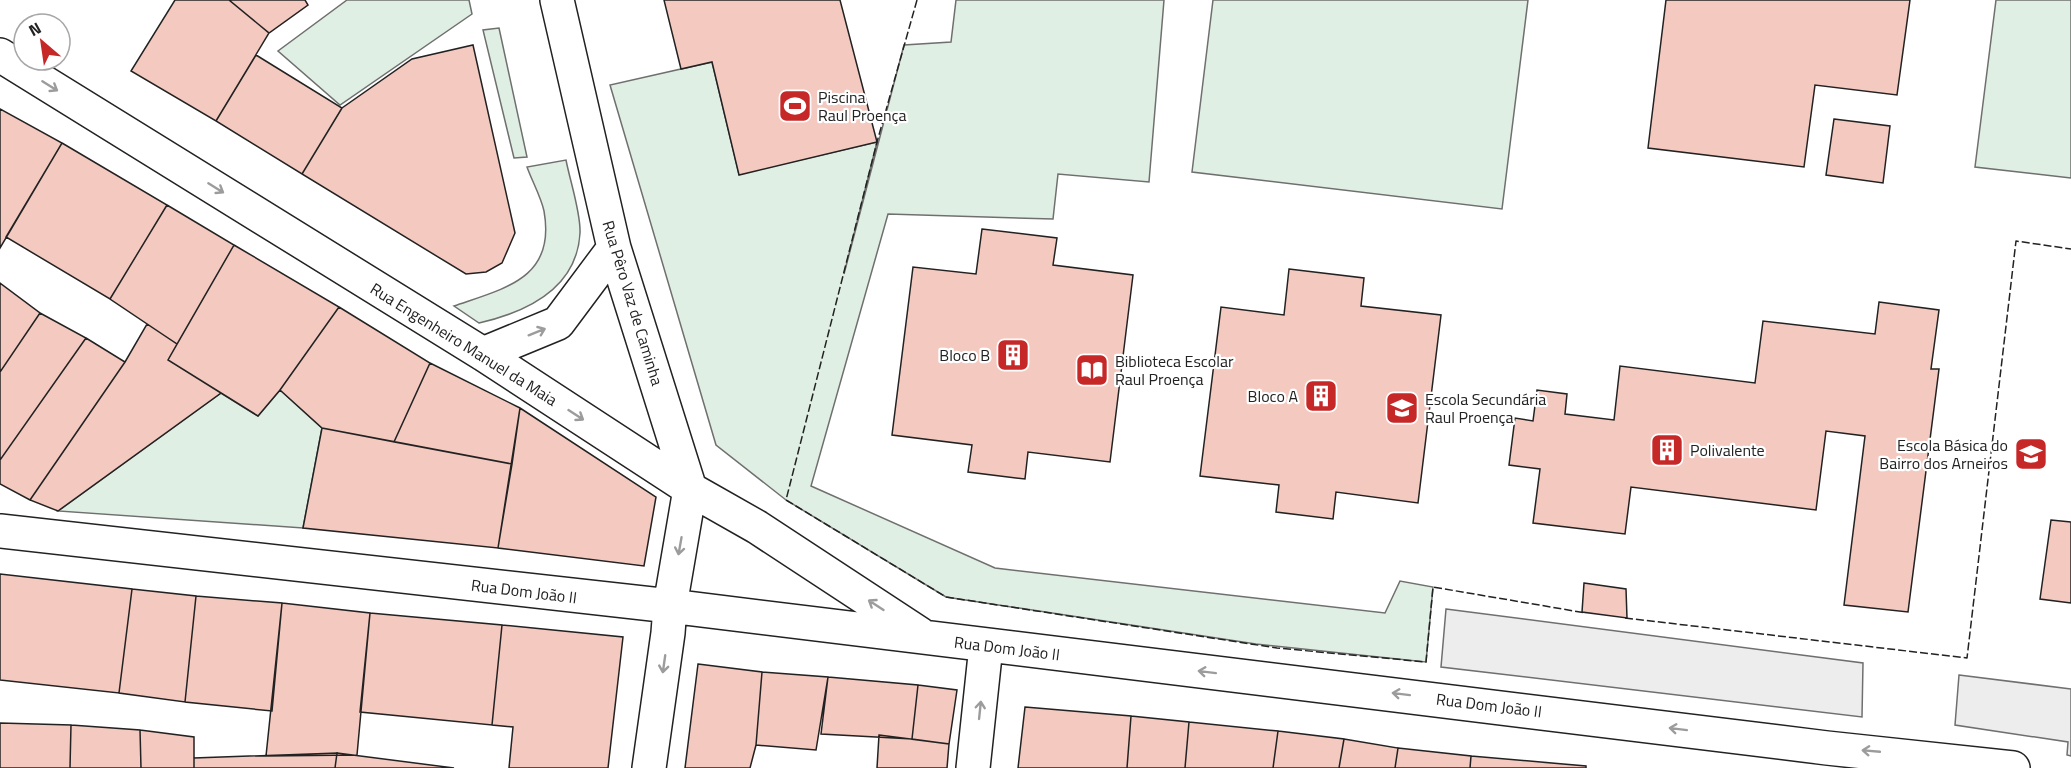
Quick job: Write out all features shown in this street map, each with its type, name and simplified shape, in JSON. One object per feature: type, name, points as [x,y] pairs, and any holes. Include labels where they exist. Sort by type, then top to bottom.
[{"type":"street","name":"Rua Pêro Vaz de Caminha","points":[[557,0],[614,248],[690,489],[670,606],[649,768]]},
{"type":"street","name":"Rua Engenheiro Manuel da Maia","points":[[0,55],[483,354],[690,489],[757,527],[925,637]]},
{"type":"street","points":[[483,354],[558,323],[614,248]]},
{"type":"street","name":"Rua Dom João II","points":[[9,528],[925,637],[1920,763],[2013,768]]},
{"type":"street","points":[[973,768],[986,646]]},
{"type":"green space","points":[[347,0],[469,0],[472,14],[340,105],[278,51]]},
{"type":"green space","points":[[956,0],[1164,0],[1149,182],[1058,174],[1053,219],[888,214],[811,486],[995,568],[1385,613],[1400,581],[1433,587],[1426,662],[1256,644],[946,597],[786,500],[716,445],[610,85],[712,62],[739,174],[877,142],[844,274],[904,45],[951,42]]},
{"type":"green space","points":[[1213,0],[1528,0],[1502,209],[1192,172]]},
{"type":"green space","points":[[1996,0],[2071,0],[2071,178],[1975,167]]},
{"type":"green space","points":[[499,28],[527,157],[514,158],[483,30]]},
{"type":"green space","points":[[566,160],[580,225],[577,252],[570,269],[559,283],[531,304],[515,312],[479,323],[454,306],[492,293],[523,277],[535,266],[542,252],[546,234],[544,211],[527,167]]},
{"type":"green space","points":[[280,390],[322,428],[303,528],[58,511],[221,393],[258,416]]},
{"type":"shaded area","points":[[1446,609],[1863,663],[1862,717],[1441,667]]},
{"type":"shaded area","points":[[1959,675],[2071,689],[2071,756],[2067,755],[2068,742],[1955,725]]},
{"type":"building","points":[[175,0],[229,0],[269,33],[216,121],[131,71]]},
{"type":"building","points":[[229,0],[305,0],[308,5],[269,33]]},
{"type":"building","name":"Piscina Raul Proença","points":[[664,0],[840,0],[877,142],[739,175],[712,62],[681,69]]},
{"type":"building","points":[[1666,0],[1910,0],[1897,95],[1815,85],[1804,167],[1648,148]]},
{"type":"building","points":[[473,45],[515,233],[502,263],[486,272],[466,274],[302,174],[342,108],[412,59]]},
{"type":"building","points":[[256,55],[342,108],[302,174],[216,121]]},
{"type":"building","points":[[0,109],[62,143],[0,248]]},
{"type":"building","points":[[1834,119],[1890,126],[1883,183],[1826,175]]},
{"type":"building","points":[[62,143],[167,205],[110,299],[6,237]]},
{"type":"building","points":[[167,205],[234,245],[177,344],[110,299]]},
{"type":"building","name":"Bloco B","points":[[982,229],[1057,238],[1053,265],[1133,275],[1110,462],[1028,452],[1025,479],[968,472],[972,445],[892,435],[913,267],[976,274]]},
{"type":"building","points":[[234,245],[339,307],[280,390],[258,416],[168,360]]},
{"type":"building","name":"Bloco A","points":[[1289,269],[1364,278],[1361,306],[1441,315],[1418,503],[1336,492],[1333,519],[1276,512],[1279,485],[1200,476],[1221,307],[1284,315]]},
{"type":"building","points":[[0,283],[40,313],[0,372]]},
{"type":"building","name":"Polivalente","points":[[1879,302],[1939,310],[1931,369],[1939,369],[1908,612],[1844,605],[1865,436],[1826,431],[1816,510],[1631,487],[1625,534],[1533,523],[1540,469],[1509,465],[1515,418],[1533,421],[1537,390],[1567,394],[1565,414],[1614,420],[1620,366],[1755,383],[1763,321],[1875,334]]},
{"type":"building","points":[[339,307],[430,363],[394,442],[322,428],[280,390]]},
{"type":"building","points":[[40,313],[86,338],[0,460],[0,372]]},
{"type":"building","points":[[147,324],[177,344],[168,360],[221,393],[58,511],[30,500],[125,362]]},
{"type":"building","points":[[86,338],[125,362],[30,500],[0,484],[0,460]]},
{"type":"building","points":[[430,363],[520,408],[512,464],[394,442]]},
{"type":"building","points":[[520,408],[656,497],[644,566],[498,548]]},
{"type":"building","points":[[322,428],[512,464],[498,548],[303,528]]},
{"type":"building","points":[[2051,520],[2071,522],[2071,603],[2040,599]]},
{"type":"building","points":[[0,574],[132,589],[119,693],[0,680]]},
{"type":"building","points":[[1584,583],[1626,589],[1627,618],[1582,612]]},
{"type":"building","points":[[132,589],[196,596],[185,702],[119,693]]},
{"type":"building","points":[[196,596],[282,603],[272,711],[185,702]]},
{"type":"building","points":[[282,603],[370,613],[357,755],[266,756]]},
{"type":"building","points":[[370,613],[502,625],[492,725],[360,712]]},
{"type":"building","points":[[502,625],[623,637],[608,768],[509,768],[513,727],[492,725]]},
{"type":"building","points":[[698,664],[762,672],[756,745],[750,768],[685,768]]},
{"type":"building","points":[[762,672],[828,677],[816,750],[756,745]]},
{"type":"building","points":[[828,677],[918,685],[912,739],[821,734]]},
{"type":"building","points":[[918,685],[957,690],[949,744],[912,739]]},
{"type":"building","points":[[1025,707],[1131,716],[1127,768],[1018,768]]},
{"type":"building","points":[[1131,716],[1189,722],[1185,768],[1127,768]]},
{"type":"building","points":[[1189,722],[1278,731],[1273,768],[1185,768]]},
{"type":"building","points":[[0,723],[71,725],[70,768],[0,768]]},
{"type":"building","points":[[71,725],[140,730],[141,768],[70,768]]},
{"type":"building","points":[[140,730],[194,737],[194,768],[141,768]]},
{"type":"building","points":[[1278,731],[1344,739],[1339,768],[1273,768]]},
{"type":"building","points":[[879,735],[949,744],[947,768],[877,768]]},
{"type":"building","points":[[1344,739],[1398,748],[1395,768],[1339,768]]},
{"type":"building","points":[[1398,748],[1471,756],[1470,768],[1395,768]]},
{"type":"building","points":[[337,753],[335,768],[194,768],[194,758]]},
{"type":"building","points":[[337,753],[454,768],[335,768]]},
{"type":"building","points":[[1471,756],[1586,766],[1586,768],[1470,768]]},
{"type":"fence","points":[[917,0],[877,142],[786,500],[946,597],[1277,648],[1426,662],[1433,587],[1586,613]]},
{"type":"fence","points":[[1625,618],[1967,658],[2016,241],[2071,249]]},
{"type":"place","name":"Piscina Raul Proença","points":[[795,106]]},
{"type":"place","name":"Bloco B","points":[[1013,355]]},
{"type":"place","name":"Biblioteca Escolar Raul Proença","points":[[1092,370]]},
{"type":"place","name":"Bloco A","points":[[1321,396]]},
{"type":"place","name":"Escola Secundária Raul Proença","points":[[1402,408]]},
{"type":"place","name":"Polivalente","points":[[1667,450]]},
{"type":"place","name":"Escola Básica do Bairro dos Arneiros","points":[[2031,454]]}]
